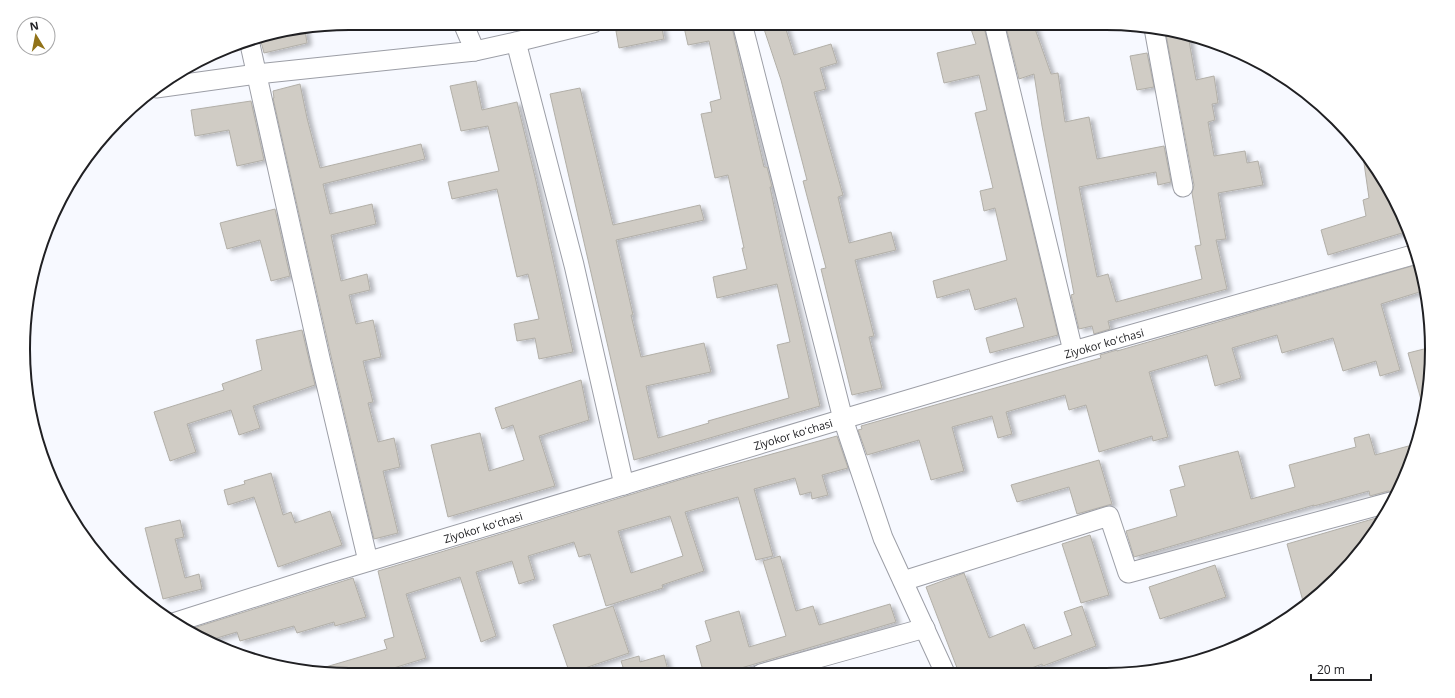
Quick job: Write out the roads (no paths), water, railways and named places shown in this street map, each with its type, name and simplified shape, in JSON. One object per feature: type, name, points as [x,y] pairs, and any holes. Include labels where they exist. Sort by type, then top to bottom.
[{"type":"street","points":[[466,30],[474,51]]},
{"type":"street","points":[[169,86],[257,74],[474,51],[565,30]]},
{"type":"street","points":[[744,30],[843,419],[883,538],[943,668]]},
{"type":"street","points":[[996,30],[1073,351]]},
{"type":"street","points":[[1155,34],[1183,187]]},
{"type":"street","points":[[516,42],[574,265],[624,485]]},
{"type":"street","points":[[250,46],[368,561]]},
{"type":"street","name":"Ziyokor koʻchasi","points":[[182,620],[368,561],[843,419],[1073,351],[1411,255]]},
{"type":"street","points":[[903,581],[1109,516],[1128,573],[1384,504]]},
{"type":"street","points":[[782,668],[925,628]]}]
